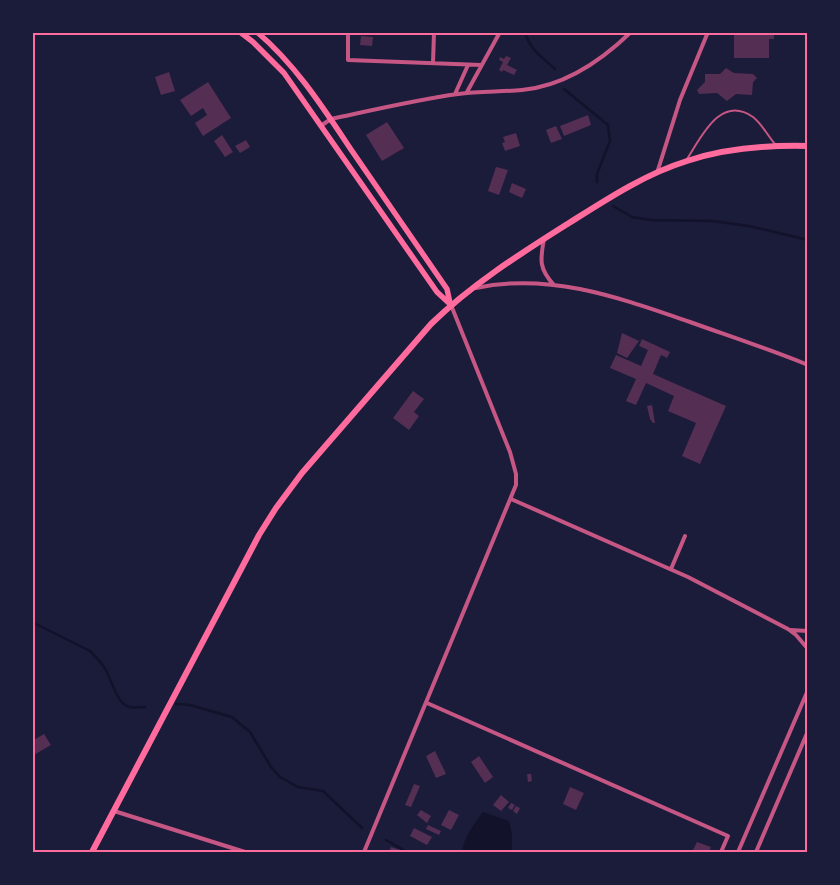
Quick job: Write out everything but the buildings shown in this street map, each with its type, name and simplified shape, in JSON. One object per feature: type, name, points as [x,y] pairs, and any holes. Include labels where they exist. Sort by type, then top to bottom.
[{"type":"main road","points":[[240,32],[253,42],[284,73],[437,292],[451,305]]},
{"type":"main road","points":[[257,32],[287,62],[331,120],[447,289],[451,305]]},
{"type":"main road","points":[[92,852],[255,544],[276,508],[302,473],[431,324],[470,289],[544,239],[610,197],[657,173],[686,161],[714,153],[776,145],[808,146]]},
{"type":"street","points":[[348,32],[348,60],[481,65]]},
{"type":"street","points":[[433,63],[434,32]]},
{"type":"street","points":[[467,92],[500,32]]},
{"type":"street","points":[[322,125],[331,120],[455,94],[538,88],[585,69],[600,59],[631,32]]},
{"type":"street","points":[[657,173],[680,100],[708,32]]},
{"type":"street","points":[[455,94],[468,65]]},
{"type":"street","points":[[544,239],[541,265],[545,275],[554,285]]},
{"type":"street","points":[[470,289],[514,282],[585,290],[633,303],[761,346],[808,365]]},
{"type":"street","points":[[364,852],[516,485],[516,474],[510,452],[451,305]]},
{"type":"street","points":[[511,499],[671,569],[788,629],[808,649]]},
{"type":"street","points":[[671,569],[685,536]]},
{"type":"street","points":[[788,629],[808,631]]},
{"type":"street","points":[[738,852],[808,690]]},
{"type":"street","points":[[426,702],[728,836],[721,852]]},
{"type":"street","points":[[756,852],[808,732]]},
{"type":"street","points":[[114,811],[245,852]]},
{"type":"lane","points":[[686,161],[710,124],[718,116],[729,112],[741,112],[752,117],[776,145]]},
{"type":"shaded area","points":[[483,812],[509,821],[512,835],[512,852],[462,852],[467,836]]},
{"type":"waterway","points":[[525,32],[533,48],[555,69]]},
{"type":"waterway","points":[[564,89],[608,125],[610,141],[597,174],[597,182]]},
{"type":"waterway","points":[[613,206],[632,217],[651,220],[712,221],[749,226],[808,240]]},
{"type":"waterway","points":[[32,622],[90,651],[106,670],[121,701],[129,707],[145,707]]},
{"type":"waterway","points":[[176,704],[190,705],[232,717],[250,732],[271,767],[280,777],[298,787],[323,791],[362,828]]},
{"type":"waterway","points":[[386,840],[407,852]]}]
